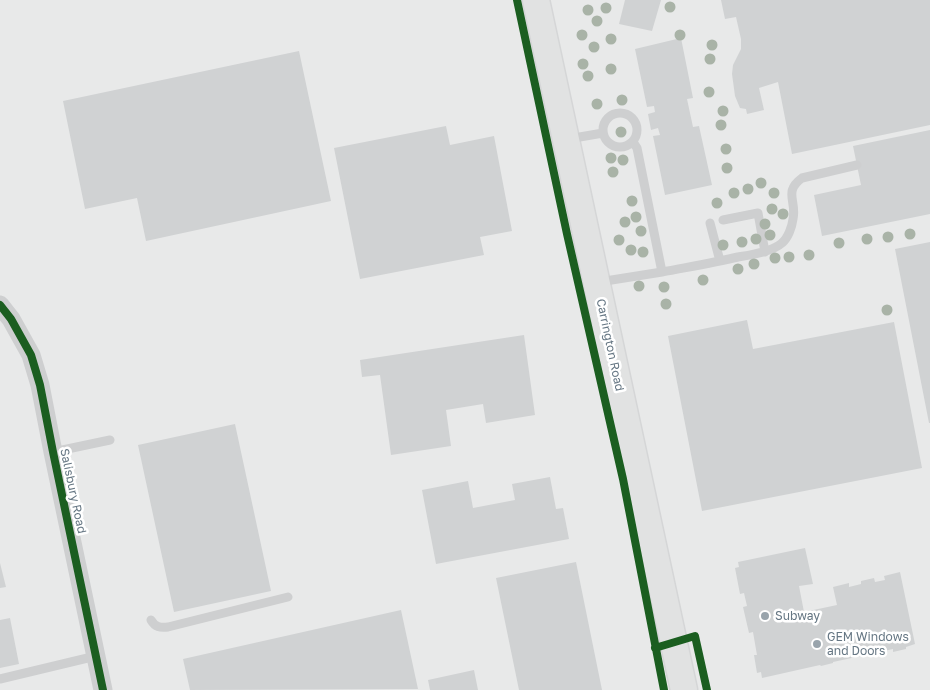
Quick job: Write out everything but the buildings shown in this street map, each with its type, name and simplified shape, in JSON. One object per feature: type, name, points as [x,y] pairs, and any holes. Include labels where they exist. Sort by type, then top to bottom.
[{"type":"main road","name":"Carrington Road","points":[[536,0],[684,690]]},
{"type":"street","name":"Salisbury Road","points":[[0,305],[11,319],[31,355],[40,386],[103,690]]},
{"type":"lane","points":[[619,113],[630,116],[634,121],[637,132],[633,142],[618,148],[608,143],[602,133],[608,117],[619,113]]},
{"type":"lane","points":[[566,139],[602,133]]},
{"type":"lane","points":[[633,142],[636,148],[662,272]]},
{"type":"lane","points":[[596,282],[662,272],[765,252],[781,244],[792,227],[794,216],[791,192],[797,182],[802,178],[857,165]]},
{"type":"lane","points":[[723,220],[758,213],[765,252]]},
{"type":"lane","points":[[710,222],[720,261]]},
{"type":"lane","points":[[53,452],[110,440]]},
{"type":"lane","points":[[151,620],[159,627],[168,627],[288,597]]},
{"type":"lane","points":[[0,680],[96,656]]},
{"type":"shaded area","points":[[0,0],[930,0],[930,690],[0,690]]},
{"type":"cycle path","points":[[517,0],[567,234],[623,479],[664,690]]},
{"type":"cycle path","points":[[0,305],[11,319],[31,355],[40,385],[103,690]]},
{"type":"cycle path","points":[[655,648],[695,636],[707,690]]},
{"type":"place","name":"Subway","points":[[765,616]]},
{"type":"place","name":"GEM Windows and Doors","points":[[817,644]]}]
